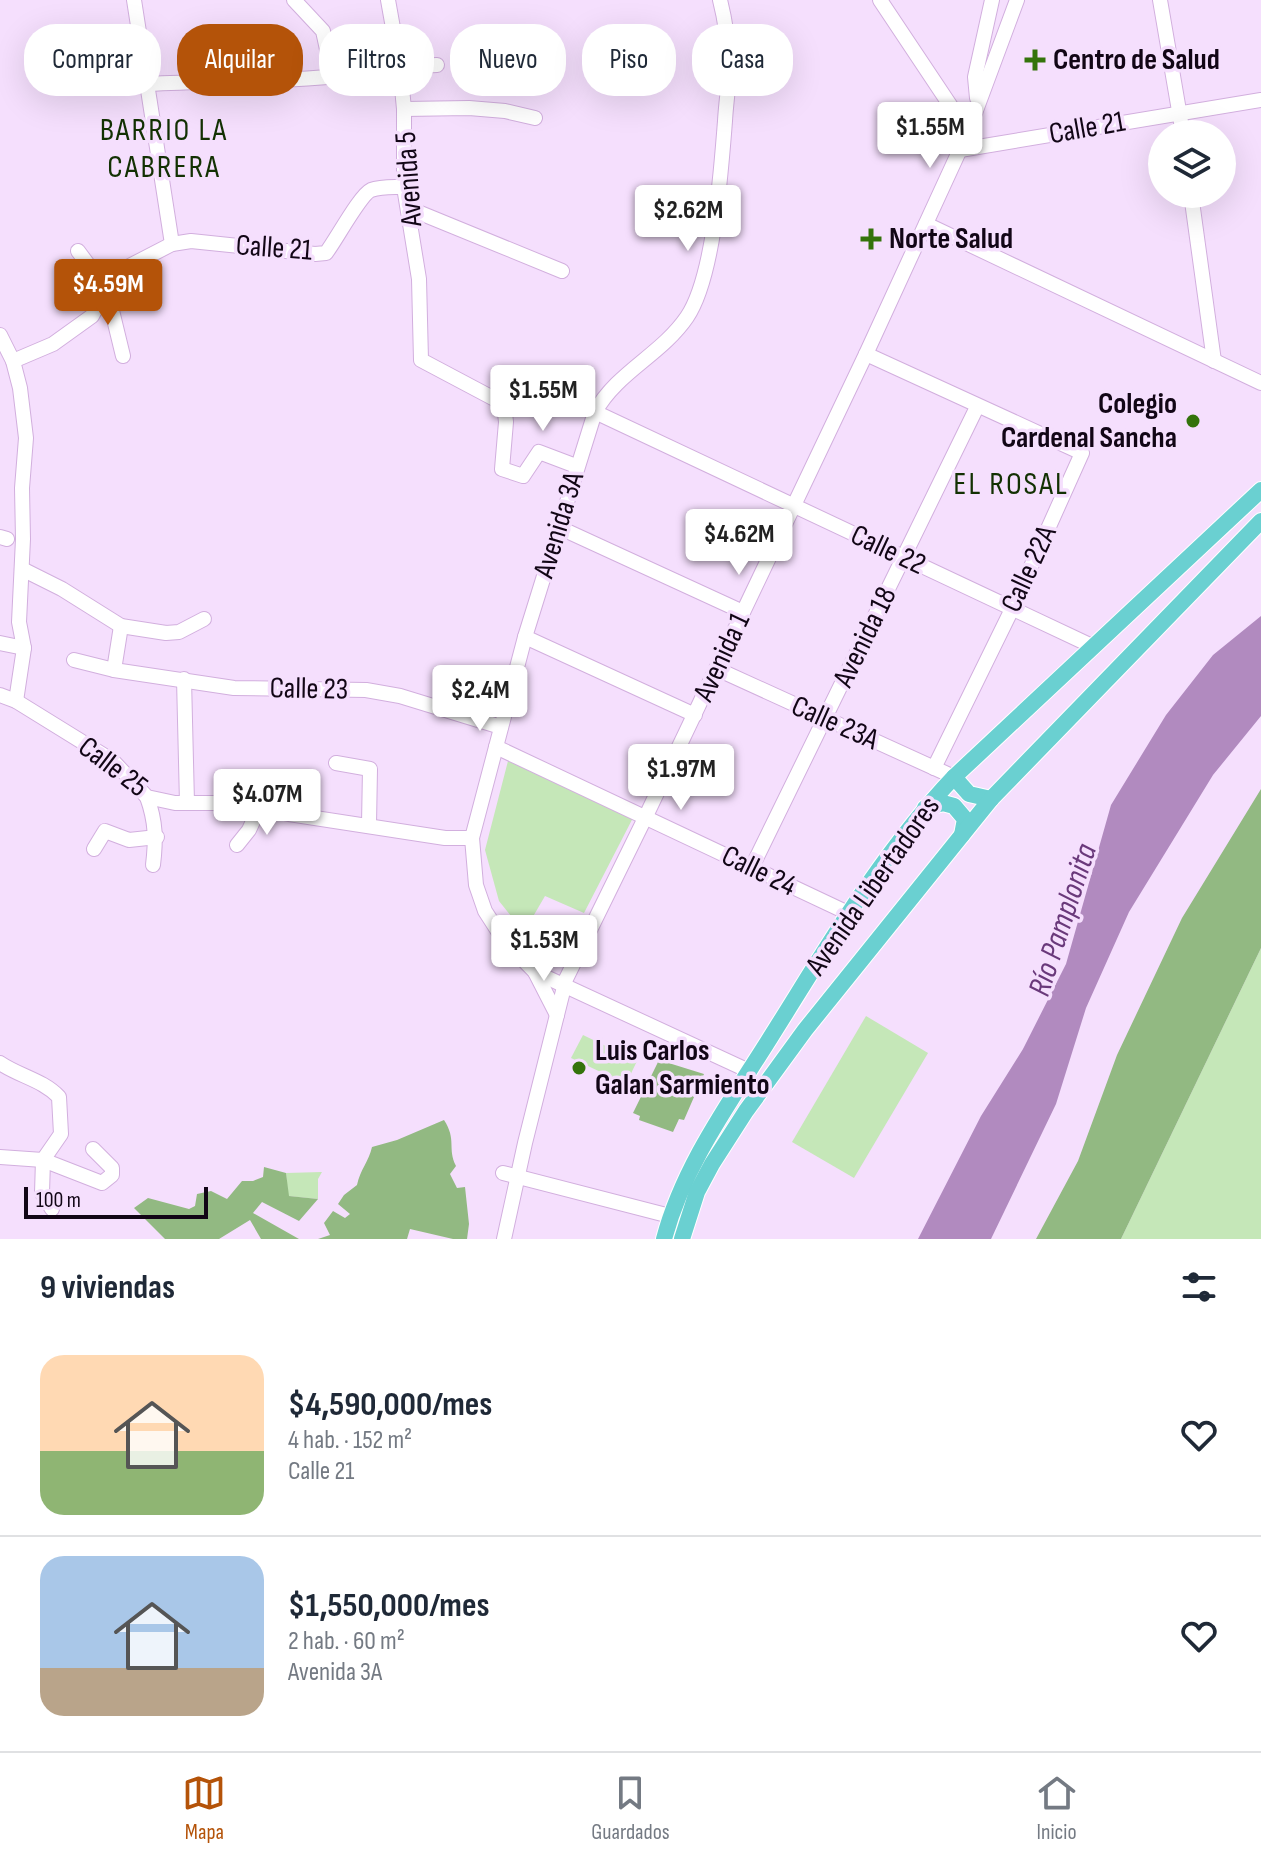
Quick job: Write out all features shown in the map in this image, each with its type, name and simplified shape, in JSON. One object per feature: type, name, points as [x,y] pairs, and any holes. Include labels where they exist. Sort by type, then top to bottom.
[{"type":"main road","name":"Avenida Libertadores","points":[[664,1239],[670,1216],[695,1158],[848,913],[924,808],[1261,490]]},
{"type":"main road","name":"Avenida Libertadores","points":[[682,1239],[697,1192],[746,1111],[805,1030],[991,799],[1261,521]]},
{"type":"main road","points":[[954,777],[969,794],[991,799]]},
{"type":"main road","points":[[924,808],[943,803],[959,809],[966,825],[962,836]]},
{"type":"street","points":[[134,0],[138,24]]},
{"type":"street","points":[[294,0],[319,27]]},
{"type":"street","name":"Avenida 5","points":[[388,0],[392,24]]},
{"type":"street","name":"Avenida 3A","points":[[557,1015],[535,972],[503,939],[485,911],[476,885],[472,838],[525,637],[595,412],[605,393],[656,352],[681,326],[690,313],[699,289],[713,231],[721,171],[729,63],[720,0]]},
{"type":"street","points":[[880,0],[968,132]]},
{"type":"street","points":[[978,99],[975,77],[992,0]]},
{"type":"street","name":"Avenida 1","points":[[504,1239],[510,1175],[563,985],[717,669],[926,224],[968,132],[1017,0]]},
{"type":"street","points":[[1160,0],[1181,120]]},
{"type":"street","points":[[161,83],[319,79]]},
{"type":"street","points":[[150,96],[172,244]]},
{"type":"street","name":"Avenida 5","points":[[403,96],[404,187],[421,304],[421,360],[504,404],[506,422],[502,469],[523,476],[539,452],[576,466]]},
{"type":"street","name":"Calle 21","points":[[960,150],[1261,100]]},
{"type":"street","points":[[404,109],[469,108],[505,111],[535,118]]},
{"type":"street","name":"Calle 21","points":[[13,361],[53,344],[92,316],[114,274],[172,244],[191,241],[326,253],[358,202],[369,191],[404,187]]},
{"type":"street","points":[[408,208],[562,271]]},
{"type":"street","points":[[1193,208],[1214,361]]},
{"type":"street","points":[[926,224],[1261,383]]},
{"type":"street","points":[[78,251],[107,290],[123,356]]},
{"type":"street","points":[[0,335],[13,361],[20,388],[26,438],[19,622],[24,648],[16,701]]},
{"type":"street","name":"Calle 22A","points":[[866,354],[1082,453],[1012,609],[934,768]]},
{"type":"street","name":"Avenida 18","points":[[752,867],[977,407]]},
{"type":"street","name":"Calle 22","points":[[595,412],[1094,647]]},
{"type":"street","points":[[558,527],[743,612]]},
{"type":"street","points":[[22,569],[72,595],[121,626],[179,632],[204,619]]},
{"type":"street","points":[[114,670],[121,626]]},
{"type":"street","points":[[525,637],[695,715]]},
{"type":"street","points":[[0,643],[24,648]]},
{"type":"street","name":"Calle 23","points":[[74,660],[114,670],[234,688],[366,690],[400,696],[501,727]]},
{"type":"street","name":"Calle 23A","points":[[717,669],[954,777]]},
{"type":"street","points":[[184,679],[187,803]]},
{"type":"street","name":"Calle 25","points":[[0,695],[16,701],[113,761],[147,797],[175,803],[260,806],[289,814],[445,838],[472,838]]},
{"type":"street","name":"Calle 24","points":[[496,747],[848,913]]},
{"type":"street","points":[[336,763],[370,769],[369,824]]},
{"type":"street","points":[[147,797],[155,819],[157,837],[153,865]]},
{"type":"street","points":[[237,845],[249,830],[260,806]]},
{"type":"street","points":[[94,849],[105,831],[129,840],[157,837]]},
{"type":"street","name":"Avenida 3A","points":[[535,972],[563,985]]},
{"type":"street","points":[[563,985],[749,1071]]},
{"type":"street","points":[[0,1063],[17,1074],[48,1086],[59,1097],[61,1134],[43,1160],[42,1193],[52,1209]]},
{"type":"street","points":[[0,1157],[43,1160],[102,1183],[112,1175],[112,1168],[93,1149]]},
{"type":"street","points":[[510,1175],[670,1216]]},
{"type":"green space","points":[[508,761],[637,810],[584,913],[545,896],[524,932],[499,901],[485,850]]},
{"type":"green space","points":[[1261,789],[1261,948],[1121,1239],[1036,1239],[1078,1161],[1117,1055],[1182,918]]},
{"type":"green space","points":[[1261,948],[1261,1239],[1121,1239]]},
{"type":"green space","points":[[866,1016],[928,1053],[854,1178],[792,1142]]},
{"type":"green space","points":[[583,1035],[637,1061],[626,1084],[571,1058]]},
{"type":"green space","points":[[659,1060],[704,1074],[684,1120],[679,1119],[673,1132],[639,1120],[640,1116],[633,1113]]},
{"type":"green space","points":[[444,1120],[450,1133],[456,1166],[450,1174],[457,1188],[465,1187],[469,1224],[467,1239],[453,1239],[410,1229],[407,1239],[318,1239],[330,1235],[324,1223],[333,1211],[345,1218],[350,1214],[338,1204],[357,1185],[372,1147]]},
{"type":"green space","points":[[264,1167],[286,1173],[289,1196],[318,1199],[299,1221],[262,1202],[253,1213],[299,1239],[261,1239],[250,1220],[219,1239],[165,1239],[134,1208],[148,1198],[189,1209],[195,1206],[197,1194],[211,1191],[227,1199],[242,1181],[263,1177]]},
{"type":"green space","points":[[322,1172],[318,1179],[318,1199],[288,1196],[286,1173]]},
{"type":"shaded area","points":[[1261,616],[1261,716],[1213,775],[1129,912],[1086,1008],[1056,1104],[991,1239],[918,1239],[981,1116],[1023,1049],[1066,964],[1111,805],[1166,715],[1213,655]]},
{"type":"place","name":"Centro de Salud","points":[[1035,60]]},
{"type":"place","name":"Norte Salud","points":[[871,239]]},
{"type":"place","name":"Colegio Cardenal Sancha","points":[[1193,421]]},
{"type":"place","name":"Luis Carlos Galan Sarmiento","points":[[579,1068]]},
{"type":"district","name":"BARRIO LA CABRERA","points":[[164,148]]},
{"type":"district","name":"EL ROSAL","points":[[1011,484]]},
{"type":"water label","name":"Río Pamplonita","points":[[1063,920]]}]
